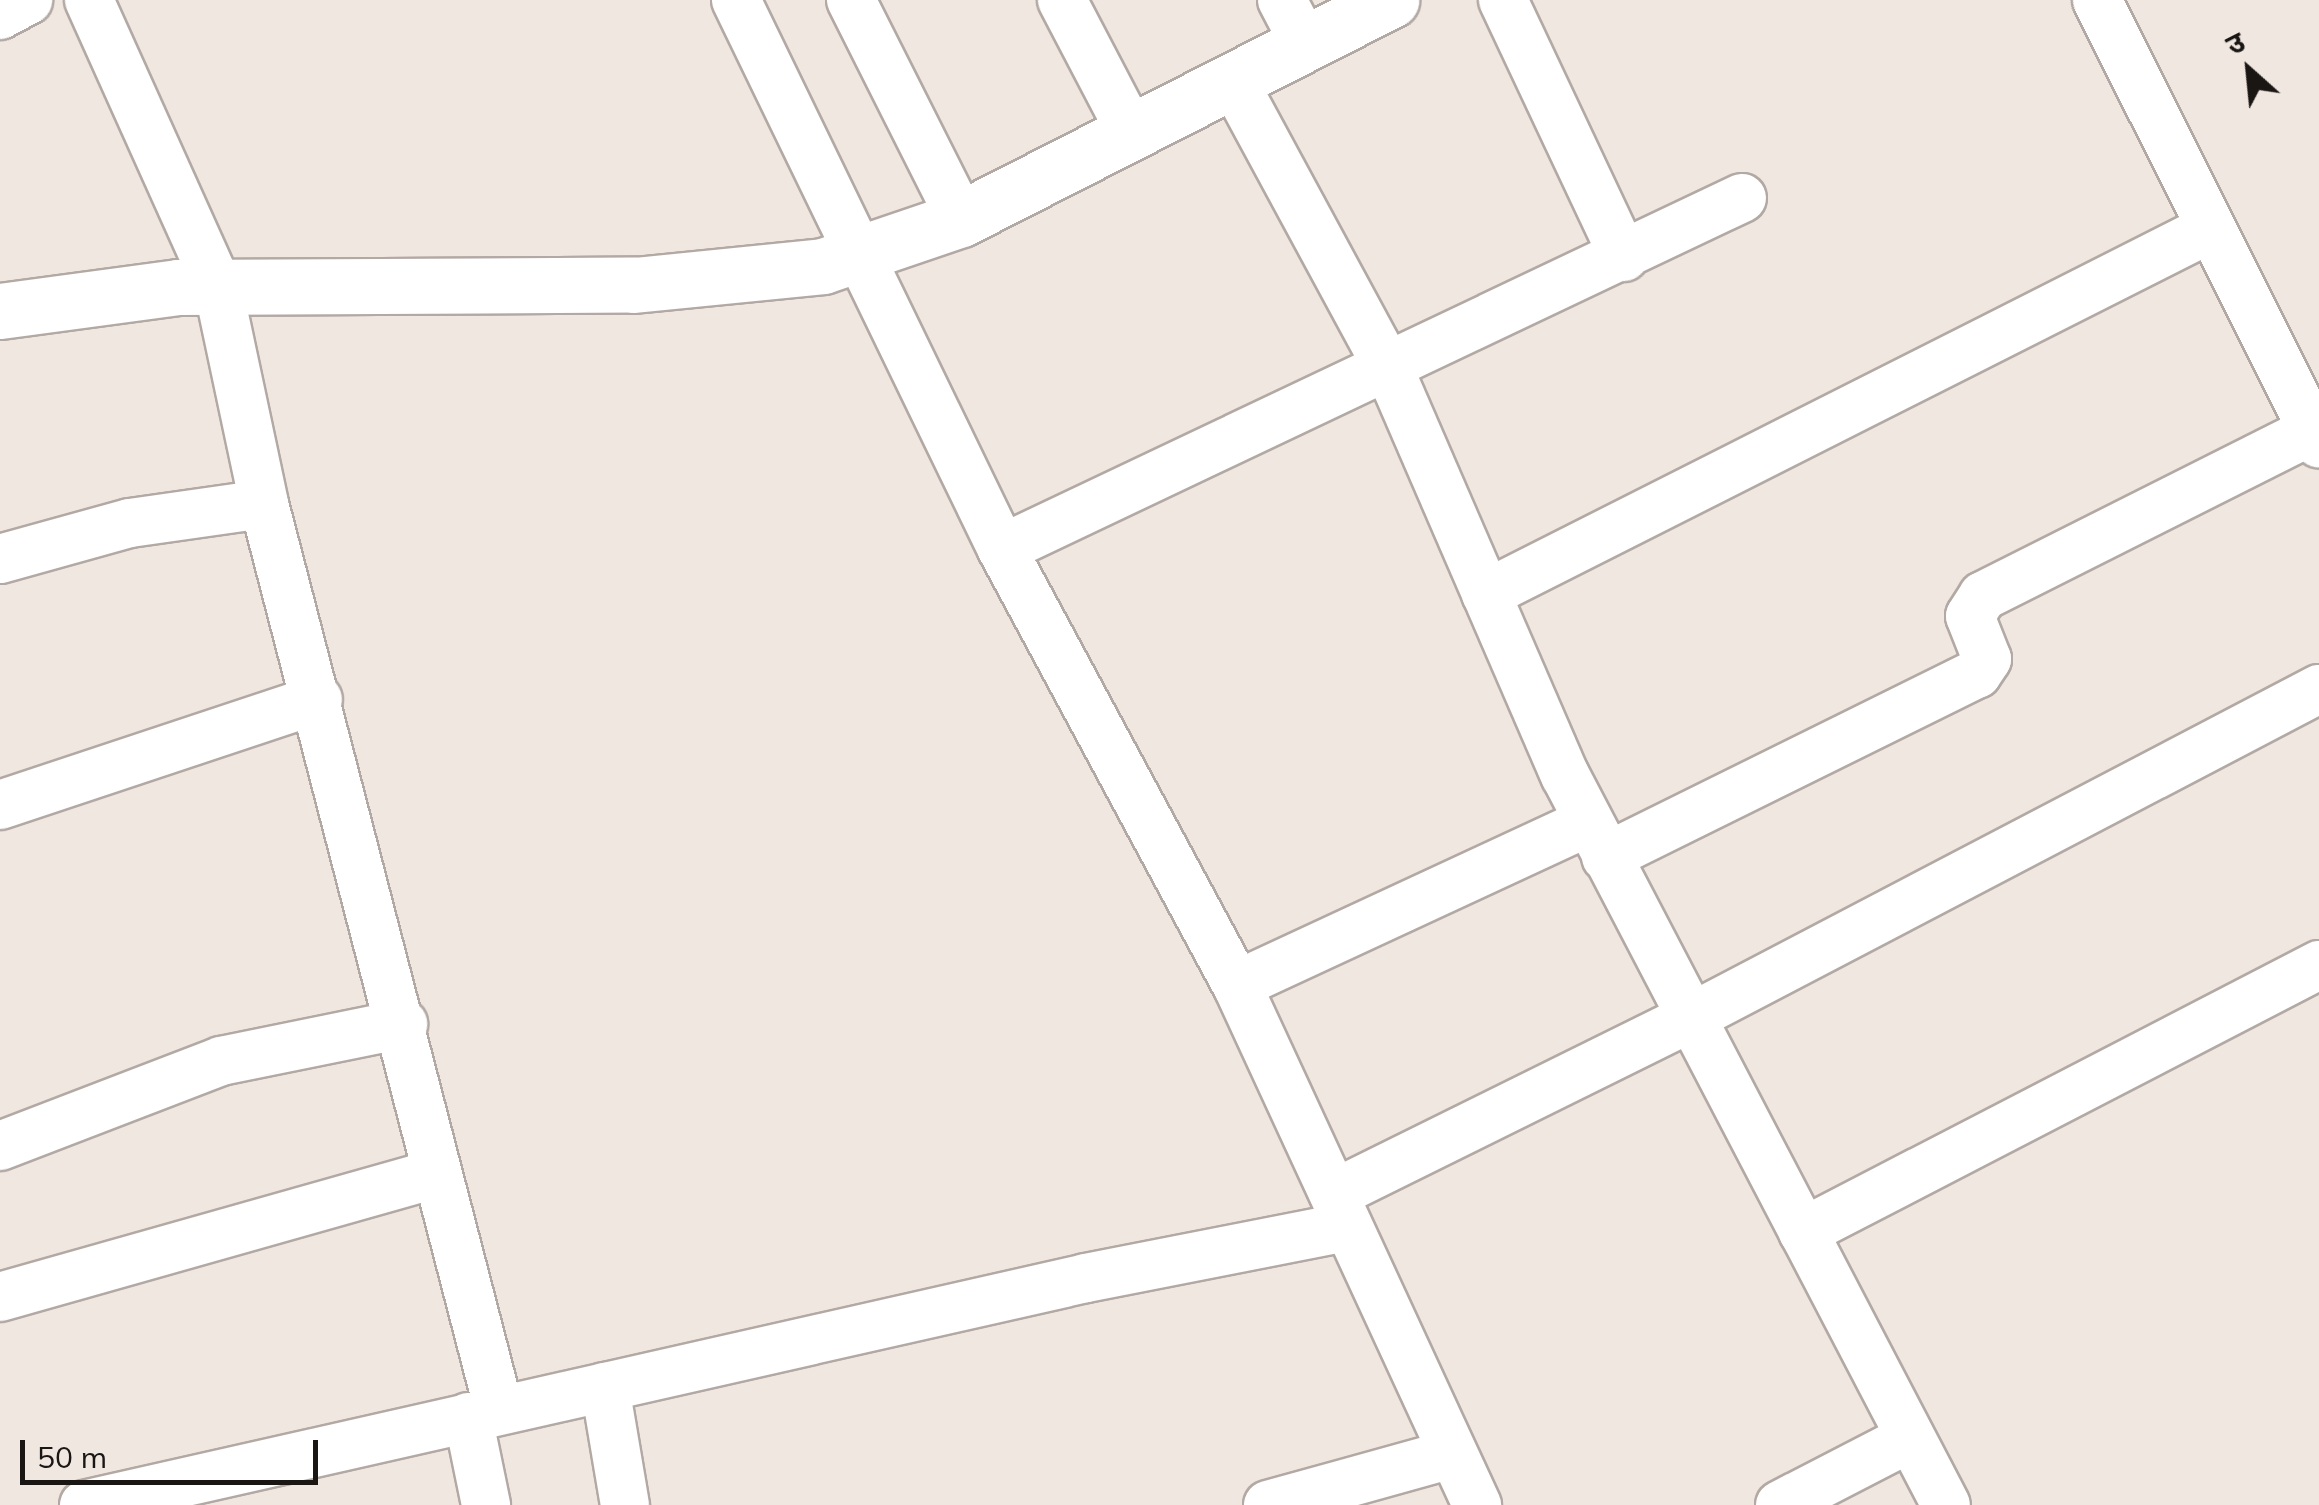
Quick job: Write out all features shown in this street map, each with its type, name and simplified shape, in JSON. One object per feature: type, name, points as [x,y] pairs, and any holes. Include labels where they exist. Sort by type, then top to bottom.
[{"type":"street","points":[[0,15],[28,0]]},
{"type":"street","points":[[89,0],[218,287],[264,504],[403,1024],[483,1414],[486,1505]]},
{"type":"street","points":[[736,0],[854,256],[1002,549],[1237,985],[1477,1505]]},
{"type":"street","points":[[850,0],[961,219]]},
{"type":"street","points":[[1062,0],[1131,132]]},
{"type":"street","points":[[0,312],[218,287],[634,285],[822,266],[961,219],[1233,81],[1293,22],[1391,0]]},
{"type":"street","points":[[1504,0],[1624,257]]},
{"type":"street","points":[[1237,985],[1597,839],[1977,674],[1988,658],[1970,616],[1983,596],[2316,437],[2097,0]]},
{"type":"street","points":[[1233,81],[1390,369],[1597,839],[1946,1505]]},
{"type":"street","points":[[1002,549],[1390,369],[1742,198]]},
{"type":"street","points":[[1486,594],[2212,228]]},
{"type":"street","points":[[0,559],[130,523],[264,504]]},
{"type":"street","points":[[84,1505],[1086,1278],[1340,1211],[1688,1019],[2319,689]]},
{"type":"street","points":[[0,805],[318,699]]},
{"type":"street","points":[[1803,1232],[2319,965]]},
{"type":"street","points":[[0,1146],[221,1061],[403,1024]]},
{"type":"street","points":[[0,1298],[436,1174]]},
{"type":"street","points":[[605,1387],[625,1505]]},
{"type":"street","points":[[1780,1505],[1910,1438]]},
{"type":"street","points":[[1268,1505],[1452,1454]]}]
